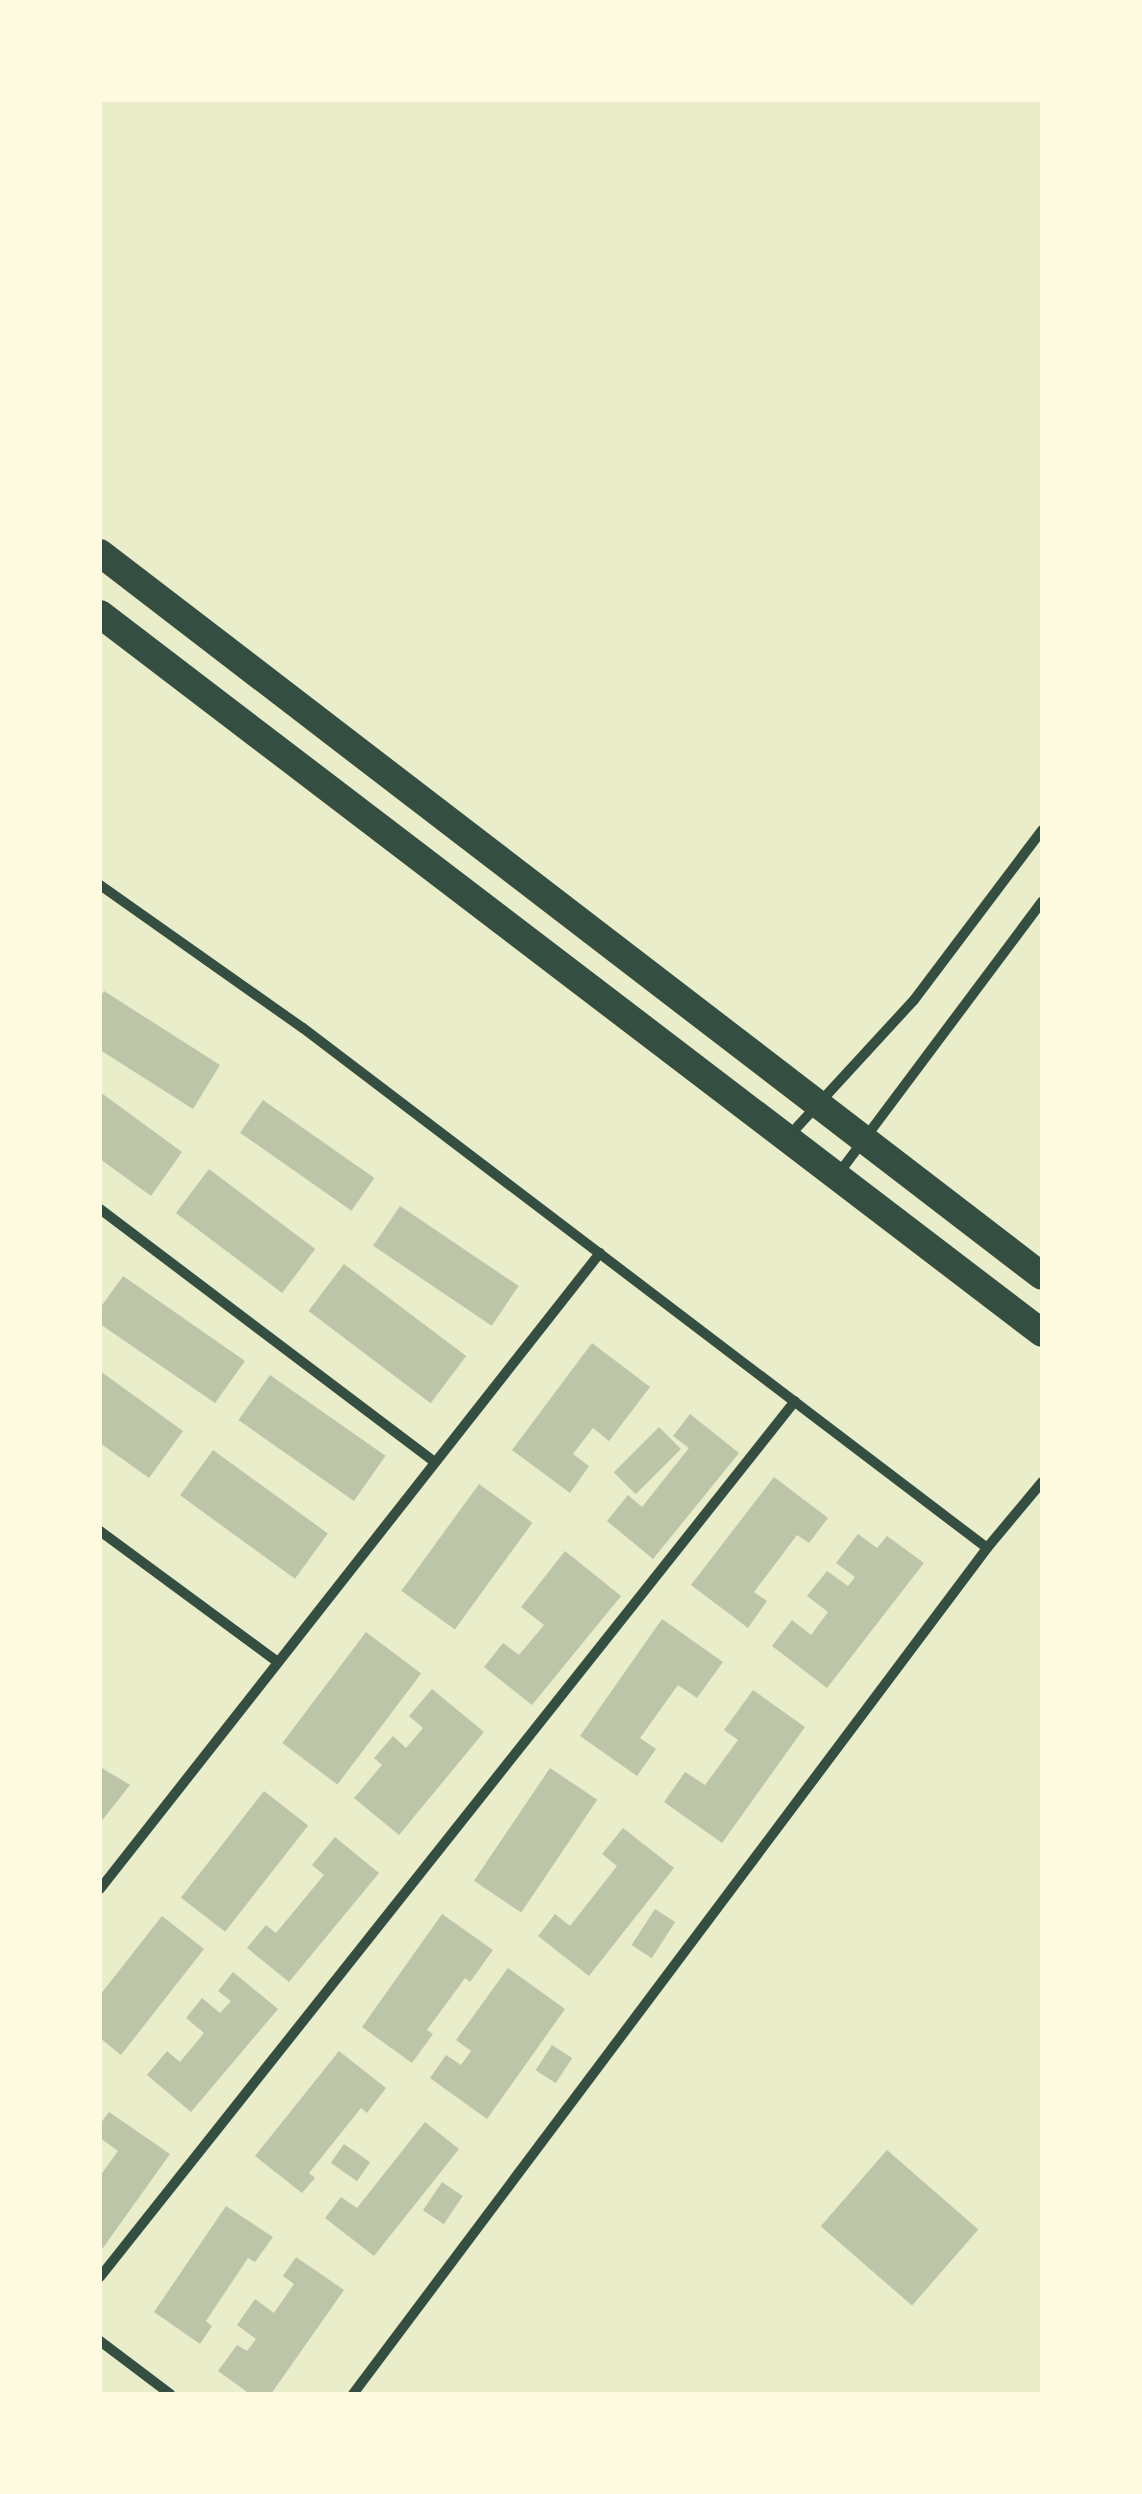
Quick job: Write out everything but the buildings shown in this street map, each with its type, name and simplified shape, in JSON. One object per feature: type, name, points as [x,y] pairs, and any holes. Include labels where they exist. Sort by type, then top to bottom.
[{"type":"highway","points":[[100,553],[1042,1276]]},
{"type":"highway","points":[[100,614],[1042,1333]]},
{"type":"street","points":[[786,1139],[914,1000],[1042,830]]},
{"type":"street","points":[[100,885],[302,1028],[988,1548]]},
{"type":"street","points":[[836,1176],[1042,902]]},
{"type":"street","points":[[100,1210],[436,1462]]},
{"type":"street","points":[[100,1889],[600,1254]]},
{"type":"street","points":[[100,2277],[795,1401]]},
{"type":"street","points":[[353,2394],[988,1548],[1042,1482]]},
{"type":"street","points":[[100,1531],[278,1662]]},
{"type":"street","points":[[100,2341],[170,2394]]}]
